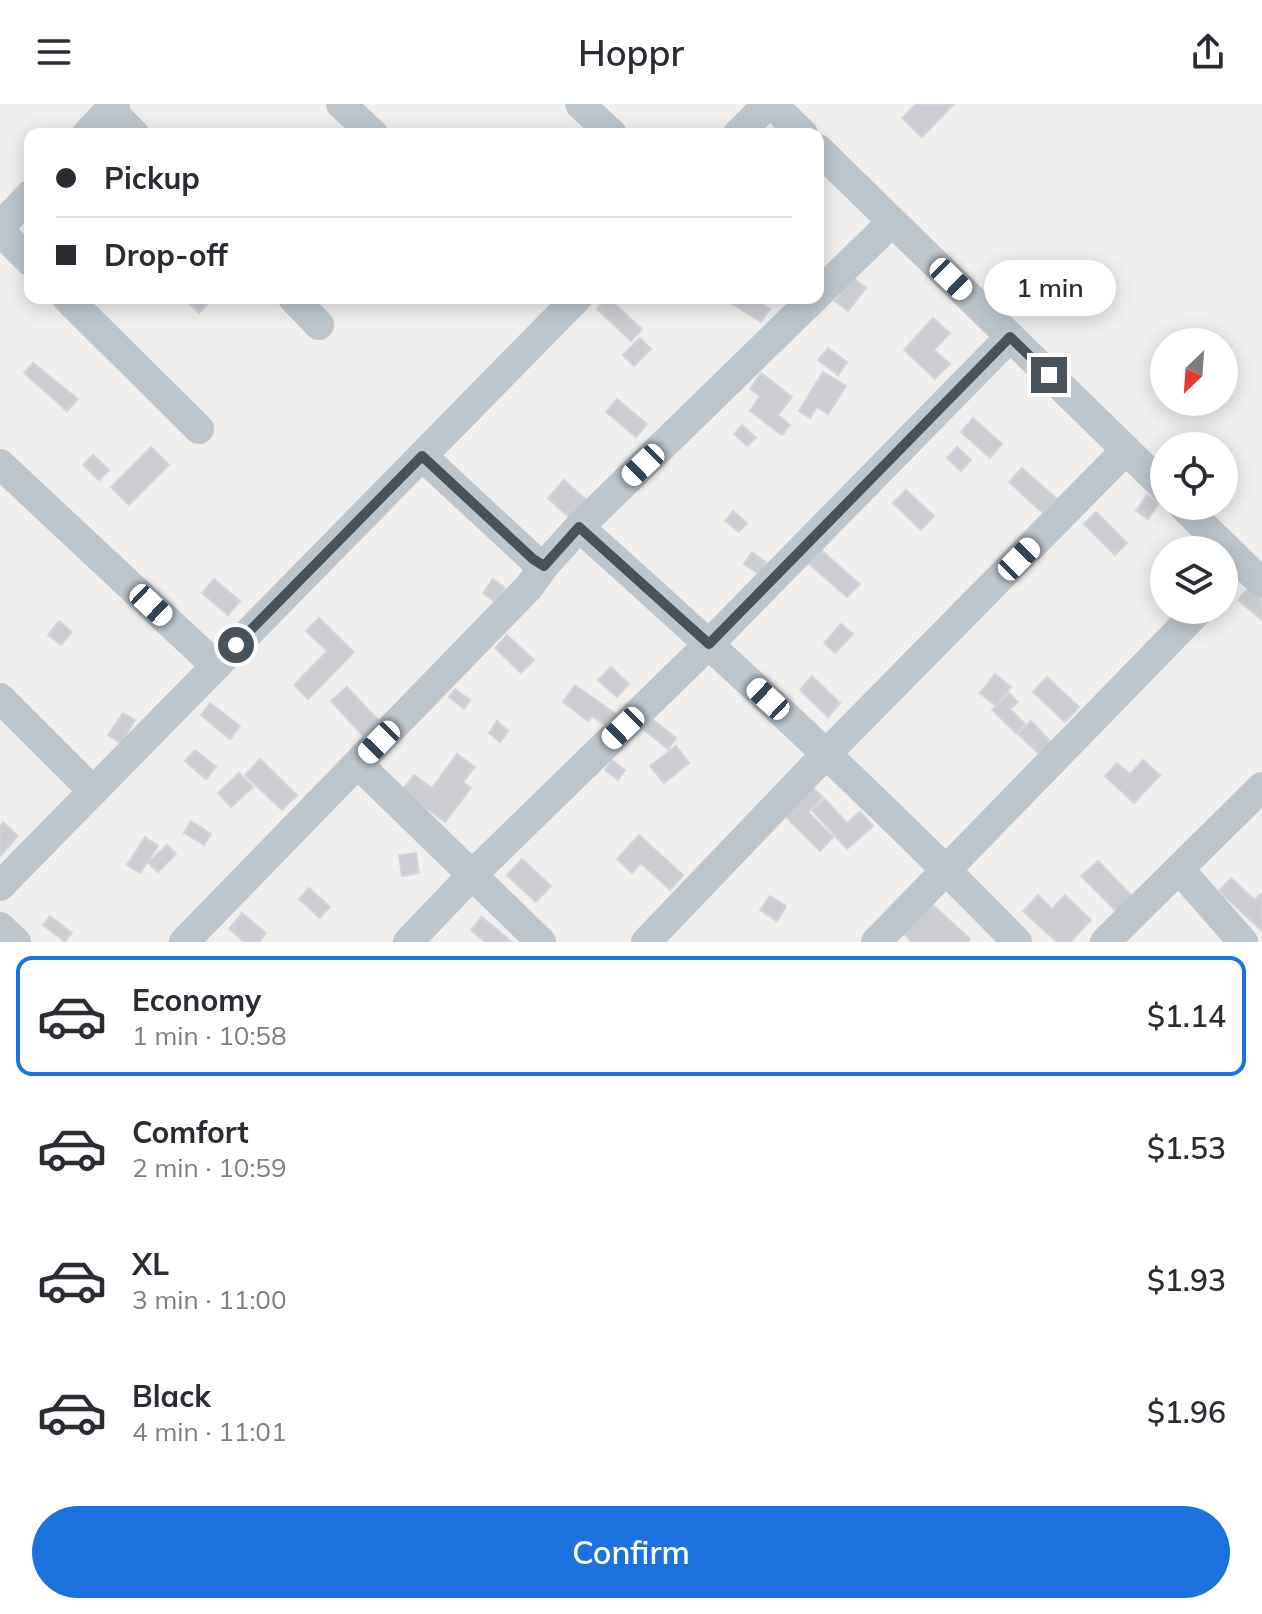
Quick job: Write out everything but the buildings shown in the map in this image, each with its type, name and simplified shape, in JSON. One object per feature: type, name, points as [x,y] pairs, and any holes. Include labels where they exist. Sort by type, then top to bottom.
[{"type":"street","points":[[341,104],[367,128]]},
{"type":"street","points":[[580,104],[606,128]]},
{"type":"street","points":[[744,128],[770,104],[796,128]]},
{"type":"street","points":[[93,128],[113,107],[129,128]]},
{"type":"street","points":[[824,155],[1150,473]]},
{"type":"street","points":[[24,202],[0,229],[24,255]]},
{"type":"street","points":[[824,288],[892,222]]},
{"type":"street","points":[[73,304],[199,429]]},
{"type":"street","points":[[299,304],[319,325]]},
{"type":"street","points":[[0,886],[422,456],[561,304]]},
{"type":"street","points":[[184,942],[529,587],[579,527],[808,304]]},
{"type":"street","points":[[408,942],[472,875],[709,644],[1010,337]]},
{"type":"street","points":[[646,942],[826,754],[1126,450]]},
{"type":"street","points":[[422,456],[544,566]]},
{"type":"street","points":[[0,464],[216,666]]},
{"type":"street","points":[[1195,520],[1243,578]]},
{"type":"street","points":[[579,527],[826,754],[1017,942]]},
{"type":"street","points":[[876,942],[1185,624]]},
{"type":"street","points":[[0,698],[93,791]]},
{"type":"street","points":[[358,764],[541,942]]},
{"type":"street","points":[[1105,942],[1262,787]]},
{"type":"street","points":[[1179,869],[1243,942]]},
{"type":"street","points":[[0,927],[16,942]]},
{"type":"route","points":[[236,645],[422,456],[544,566],[579,527],[709,644],[1010,337],[1049,375]]}]
